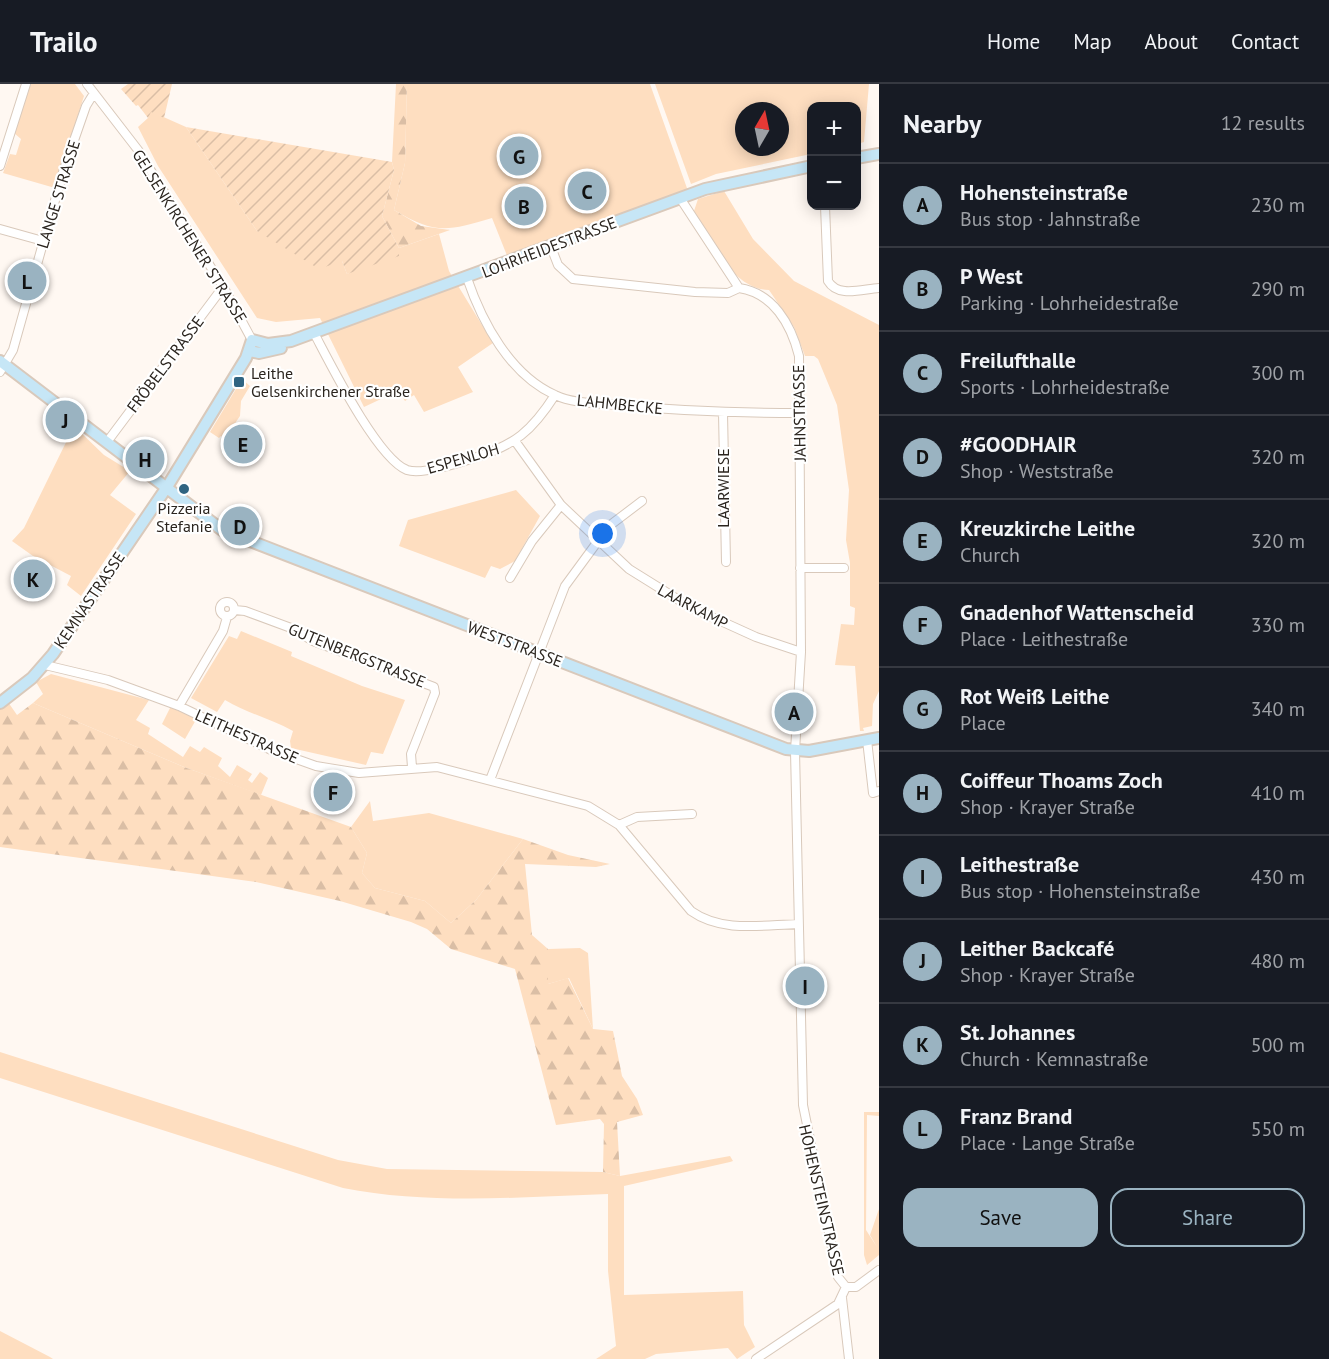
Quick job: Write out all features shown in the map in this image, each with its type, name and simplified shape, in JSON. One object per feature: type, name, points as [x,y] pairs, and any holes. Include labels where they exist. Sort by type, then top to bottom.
[{"type":"street","points":[[0,166],[26,84]]},
{"type":"street","name":"GELSENKIRCHENER STRASSE","points":[[87,84],[138,150],[223,287],[251,345]]},
{"type":"street","name":"LANGE STRASSE","points":[[1,365],[14,350],[43,241],[74,139],[86,106],[94,93]]},
{"type":"street","points":[[861,157],[879,154]]},
{"type":"street","name":"LOHRHEIDESTRASSE","points":[[251,345],[291,341],[680,198],[741,180],[807,167]]},
{"type":"street","points":[[680,198],[739,288]]},
{"type":"street","points":[[825,210],[830,285],[843,291],[879,288]]},
{"type":"street","points":[[0,230],[43,241]]},
{"type":"street","name":"JAHNSTRASSE","points":[[551,247],[558,265],[573,279],[695,292],[728,292],[739,288],[755,290],[782,315],[791,332],[799,356],[800,413],[801,652],[795,751]]},
{"type":"street","name":"LAHMBECKE","points":[[467,278],[476,303],[495,339],[530,378],[555,395],[576,400],[723,413],[800,413]]},
{"type":"street","name":"FRÖBELSTRASSE","points":[[107,442],[223,287]]},
{"type":"street","name":"ESPENLOH","points":[[314,333],[340,383],[372,432],[396,463],[406,470],[418,471],[460,462],[515,441],[540,420],[555,395]]},
{"type":"street","points":[[167,487],[251,345]]},
{"type":"street","name":"WESTSTRASSE","points":[[1,365],[222,530],[795,751],[879,738]]},
{"type":"street","name":"LAARWIESE","points":[[723,413],[726,562]]},
{"type":"street","name":"LAARKAMP","points":[[515,441],[561,505],[596,541],[629,568],[690,607],[756,637],[801,652]]},
{"type":"street","name":"KEMNASTRASSE","points":[[0,703],[45,665],[167,487]]},
{"type":"street","points":[[490,780],[565,586],[596,541],[616,520],[642,501]]},
{"type":"street","points":[[510,578],[532,541],[561,505]]},
{"type":"street","points":[[800,568],[844,568]]},
{"type":"street","points":[[179,706],[223,631],[227,617],[235,610],[230,602],[222,603],[221,613],[227,617]]},
{"type":"street","name":"GUTENBERGSTRASSE","points":[[235,610],[245,611],[291,628],[313,641],[434,687],[435,693],[411,754],[411,767]]},
{"type":"street","name":"LEITHESTRASSE","points":[[45,665],[108,680],[179,706],[271,750],[316,766],[359,773],[411,767],[437,767],[588,806],[619,825],[691,911],[702,919],[720,925],[798,924]]},
{"type":"street","points":[[867,740],[873,793],[879,791]]},
{"type":"street","name":"HOHENSTEINSTRASSE","points":[[795,751],[804,1116],[838,1277],[846,1287]]},
{"type":"street","points":[[619,825],[637,817],[692,814]]},
{"type":"street","points":[[756,1359],[838,1304],[846,1287],[856,1287],[879,1270]]},
{"type":"street","name":"HOHENSTEINSTRASSE","points":[[842,1298],[849,1359]]},
{"type":"green space","points":[[31,84],[75,84],[84,96],[55,188],[3,173],[10,154],[16,155],[21,139],[14,133]]},
{"type":"green space","points":[[128,84],[172,84],[164,118],[151,112],[148,118],[121,89]]},
{"type":"green space","points":[[396,84],[407,84],[405,163],[394,210],[421,226],[450,230],[399,248],[382,216],[394,170],[392,162]]},
{"type":"green space","points":[[407,84],[650,84],[688,191],[508,258],[492,218],[464,226],[442,228],[421,224],[394,210],[405,163]]},
{"type":"green space","points":[[655,84],[869,84],[864,142],[861,143],[861,102],[807,102],[807,155],[716,174],[691,184]]},
{"type":"green space","points":[[150,111],[186,127],[257,231],[342,261],[347,274],[399,248],[439,234],[449,271],[493,343],[458,367],[473,392],[424,412],[414,395],[405,401],[398,391],[364,407],[320,318],[276,322],[257,318],[158,166],[138,127],[148,118]]},
{"type":"green space","points":[[186,127],[392,162],[394,170],[382,216],[399,248],[399,256],[347,274],[342,261],[319,269],[257,231]]},
{"type":"green space","points":[[724,191],[753,239],[794,281],[879,325],[879,691],[873,704],[872,726],[863,728],[864,731],[860,731],[855,666],[835,665],[841,624],[854,625],[855,608],[850,606],[850,563],[846,540],[849,490],[837,405],[818,359],[814,356],[805,356],[794,327],[769,290],[756,288],[733,273],[715,250],[693,214],[698,199]]},
{"type":"green space","points":[[242,379],[250,386],[241,401],[240,416],[225,438],[221,436],[219,438],[210,432]]},
{"type":"green space","points":[[74,426],[104,455],[130,471],[110,495],[136,514],[81,596],[67,585],[71,576],[33,556],[12,541],[24,528]]},
{"type":"green space","points":[[516,490],[540,516],[515,561],[500,569],[491,566],[485,578],[399,546],[408,520]]},
{"type":"green space","points":[[241,631],[292,652],[291,656],[362,686],[405,700],[383,754],[371,752],[366,765],[291,748],[290,741],[293,731],[285,727],[225,700],[217,712],[191,698],[229,636],[237,639]]},
{"type":"green space","points":[[51,674],[149,700],[136,720],[150,728],[148,734],[183,757],[190,746],[200,752],[204,747],[222,758],[218,766],[230,777],[237,765],[252,774],[248,780],[252,783],[260,772],[268,778],[261,795],[184,767],[33,703],[43,694],[36,682]]},
{"type":"green space","points":[[8,702],[17,715],[33,703],[184,767],[351,827],[367,853],[362,873],[375,888],[425,901],[451,923],[476,900],[523,839],[568,855],[610,864],[596,867],[525,864],[532,935],[548,949],[548,984],[568,978],[593,1029],[613,1031],[622,1076],[637,1099],[643,1115],[617,1122],[620,1176],[603,1172],[604,1124],[600,1119],[556,1125],[515,969],[451,949],[427,929],[411,922],[340,901],[256,882],[0,847],[0,707]]},
{"type":"green space","points":[[171,706],[197,718],[185,739],[162,724]]},
{"type":"green space","points":[[370,801],[373,821],[429,813],[523,839],[476,900],[451,923],[425,901],[375,888],[362,873],[367,853],[351,827]]},
{"type":"green space","points":[[580,948],[588,953],[593,1029],[569,978],[548,984],[548,949]]},
{"type":"green space","points":[[0,1052],[338,1160],[387,1169],[603,1172],[620,1176],[730,1156],[733,1161],[624,1186],[624,1295],[743,1291],[744,1325],[755,1347],[737,1359],[728,1348],[656,1354],[645,1359],[596,1359],[616,1346],[608,1271],[608,1194],[442,1198],[408,1197],[343,1188],[0,1078]]},
{"type":"green space","points":[[864,1112],[879,1112],[879,1116],[867,1115],[866,1230],[877,1247],[870,1235],[879,1209],[879,1255],[867,1265],[864,1255]]},
{"type":"green space","points":[[0,1331],[50,1357],[53,1359],[0,1359]]},
{"type":"place","name":"Rot Weiß Leithe","points":[[519,156]]},
{"type":"place","name":"Freilufthalle","points":[[587,191]]},
{"type":"place","name":"P West","points":[[524,206]]},
{"type":"place","name":"Franz Brand","points":[[27,281]]},
{"type":"place","name":"Leithe Gelsenkirchener Straße","points":[[239,382]]},
{"type":"place","name":"Leither Backcafé","points":[[65,420]]},
{"type":"place","name":"Kreuzkirche Leithe","points":[[243,444]]},
{"type":"place","name":"Coiffeur Thoams Zoch","points":[[145,459]]},
{"type":"place","name":"Pizzeria Stefanie","points":[[184,489]]},
{"type":"place","name":"#GOODHAIR","points":[[240,526]]},
{"type":"place","name":"St. Johannes","points":[[33,579]]},
{"type":"place","name":"Hohensteinstraße","points":[[794,712]]},
{"type":"place","name":"Gnadenhof Wattenscheid","points":[[333,792]]},
{"type":"place","name":"Leithestraße","points":[[805,986]]}]
